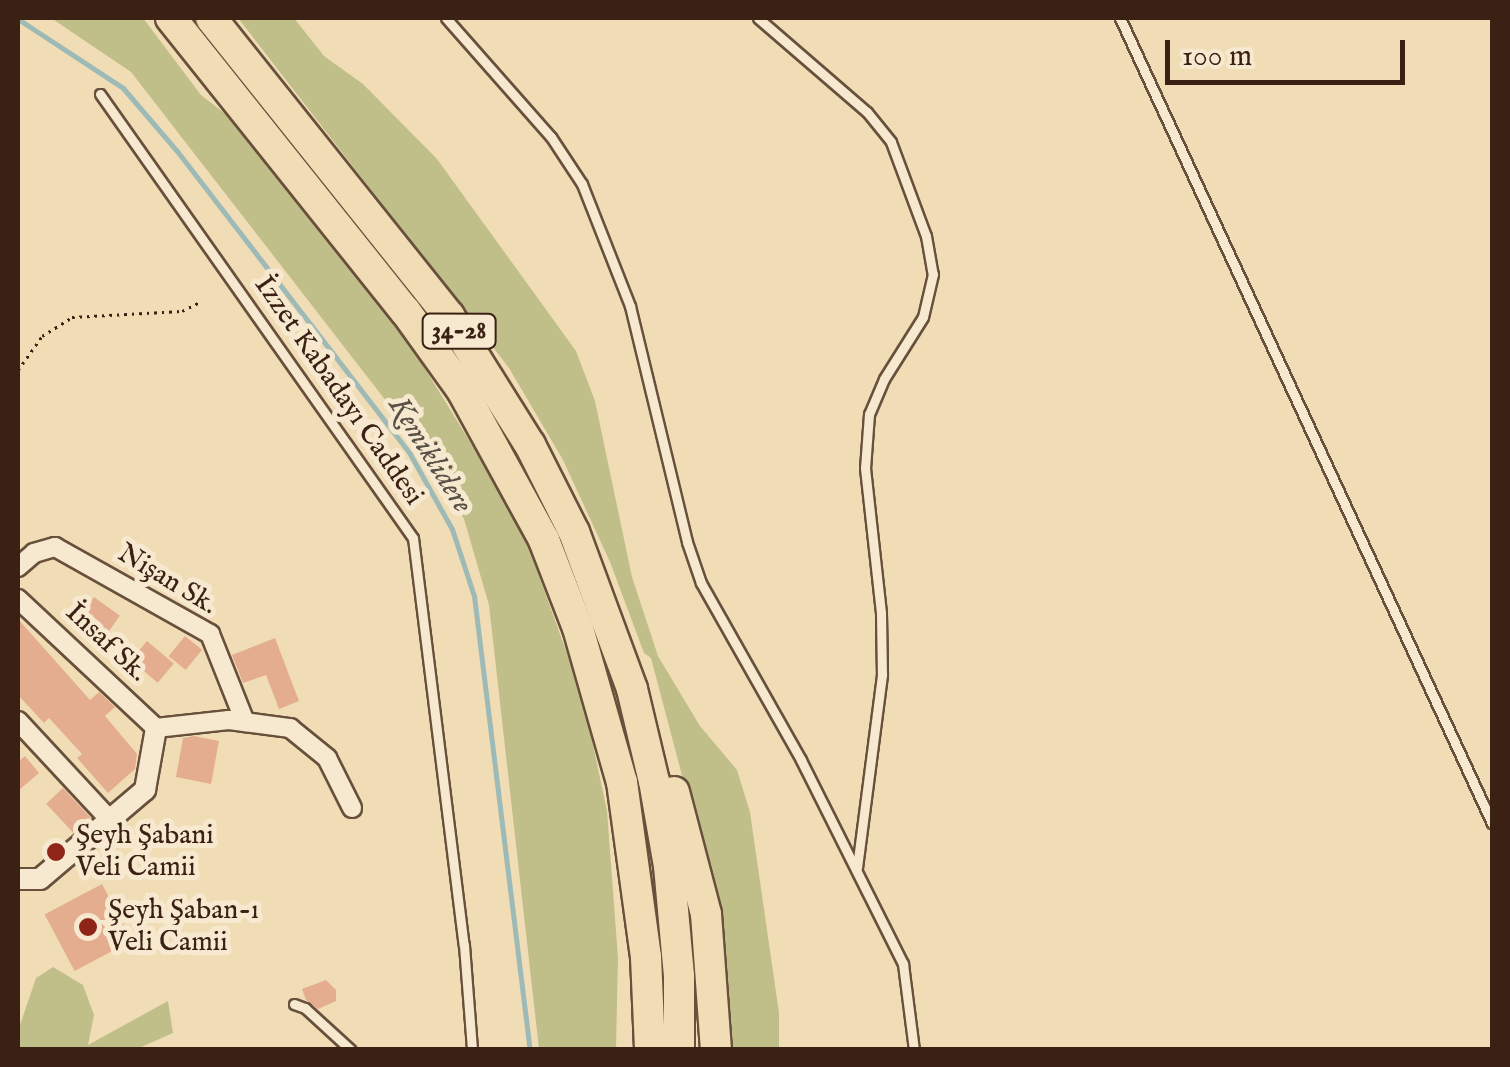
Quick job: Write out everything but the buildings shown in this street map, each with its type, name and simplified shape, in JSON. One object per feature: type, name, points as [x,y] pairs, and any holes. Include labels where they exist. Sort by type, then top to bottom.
[{"type":"highway","name":"34-28","points":[[171,18],[406,312],[462,390],[520,494],[550,558],[602,704],[628,819],[646,957],[650,1050]]},
{"type":"highway","name":"34-28","points":[[211,18],[450,316],[530,446],[574,532],[632,689],[669,866],[679,976],[679,1050]]},
{"type":"highway","points":[[632,689],[664,753],[706,914],[716,1050]]},
{"type":"highway","points":[[635,1050],[646,957]]},
{"type":"street","name":"Nişan Sk.","points":[[18,567],[34,553],[55,546],[210,634],[245,722]]},
{"type":"street","name":"İnsaf Sk.","points":[[18,598],[156,728]]},
{"type":"street","points":[[18,721],[110,820]]},
{"type":"street","points":[[18,879],[40,879],[145,790],[156,728],[245,722],[290,728],[326,758],[352,808]]},
{"type":"lane","points":[[446,18],[551,137],[582,184],[630,306],[687,542],[702,583],[857,869],[903,964],[914,1050]]},
{"type":"lane","points":[[758,18],[867,112],[891,142],[926,236],[933,274],[923,317],[884,379],[869,414],[865,468],[881,612],[882,676],[857,869]]},
{"type":"lane","points":[[1120,18],[1492,823]]},
{"type":"lane","name":"İzzet Kabadayı Caddesi","points":[[100,94],[413,538],[464,945],[472,1050]]},
{"type":"lane","points":[[294,1004],[305,1008],[352,1050]]},
{"type":"path","points":[[18,370],[42,336],[72,318],[182,311],[198,304]]},
{"type":"shaded area","points":[[51,18],[143,18],[201,95],[236,122],[408,341],[520,523],[583,698],[607,811],[618,958],[616,1049],[539,1049],[489,605],[464,519],[407,428],[131,72]]},
{"type":"shaded area","points":[[238,18],[294,18],[324,56],[363,84],[437,159],[576,351],[595,401],[632,577],[658,656],[700,726],[737,770],[750,812],[779,1013],[779,1049],[729,1049],[699,840],[651,658],[644,653],[610,562],[563,460],[509,368]]},
{"type":"shaded area","points":[[53,967],[83,985],[94,1015],[88,1045],[168,1001],[173,1033],[137,1049],[18,1049],[18,1031],[36,978]]},
{"type":"waterway","name":"Kemiklidere","points":[[18,19],[123,88],[177,151],[410,454],[452,529],[474,596],[530,1050]]},
{"type":"place","name":"Şeyh Şabani Veli Camii","points":[[56,852]]},
{"type":"place","name":"Şeyh Şaban-ı Veli Camii","points":[[88,927]]}]
